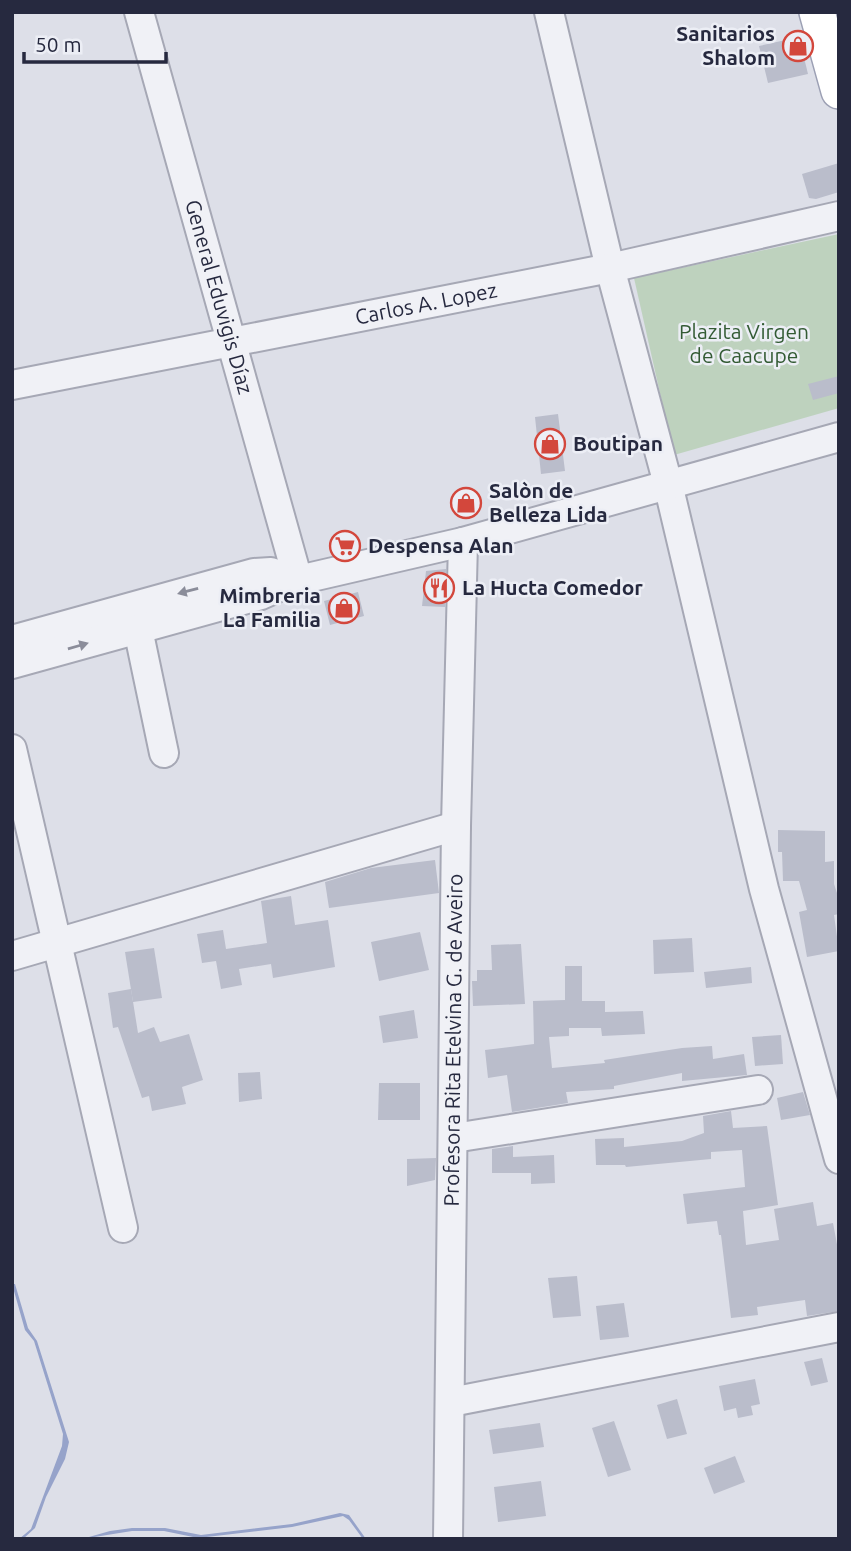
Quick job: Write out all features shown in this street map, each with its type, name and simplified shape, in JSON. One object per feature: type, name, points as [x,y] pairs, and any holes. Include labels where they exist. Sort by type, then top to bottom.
[{"type":"main road","points":[[817,12],[839,92]]},
{"type":"street","name":"General Eduvigis Díaz","points":[[139,12],[232,341],[294,581]]},
{"type":"street","points":[[549,12],[610,268],[668,484],[764,889],[839,1159]]},
{"type":"street","name":"Carlos A. Lopez","points":[[12,385],[610,268],[839,215]]},
{"type":"street","points":[[12,664],[261,595],[294,581],[463,542],[839,437]]},
{"type":"street","name":"Profesora Rita Etelvina G. de Aveiro","points":[[448,1539],[456,826],[463,542]]},
{"type":"street","points":[[12,640],[254,573],[271,572],[294,581]]},
{"type":"street","points":[[138,629],[164,753]]},
{"type":"street","points":[[12,749],[123,1228]]},
{"type":"street","points":[[12,956],[456,826]]},
{"type":"street","points":[[454,1138],[758,1090]]},
{"type":"street","points":[[451,1402],[839,1327]]},
{"type":"green space","name":"Plazita Virgen de Caacupe","points":[[839,234],[839,408],[674,455],[634,278]]},
{"type":"water","points":[[12,1284],[15,1284],[28,1328],[37,1341],[69,1442],[65,1459],[46,1497],[35,1528],[23,1539],[19,1539],[31,1529],[62,1446],[63,1434],[34,1341],[25,1330]]},
{"type":"water","points":[[340,1513],[349,1515],[366,1539],[363,1539],[343,1516],[292,1527],[198,1538],[164,1531],[132,1531],[82,1539],[132,1528],[165,1528],[201,1535],[292,1524]]},
{"type":"building","points":[[799,37],[808,74],[768,83],[759,46]]},
{"type":"building","points":[[839,163],[839,192],[816,199],[809,198],[802,174]]},
{"type":"building","points":[[839,376],[839,393],[813,400],[808,384]]},
{"type":"building","name":"Boutipan","points":[[558,414],[565,471],[541,474],[535,417]]},
{"type":"building","name":"Salòn de Belleza Lida","points":[[472,488],[475,516],[461,518],[458,489]]},
{"type":"building","name":"La Hucta Comedor","points":[[446,569],[445,607],[422,606],[426,571]]},
{"type":"building","name":"Mimbreria La Familia","points":[[358,592],[364,616],[330,625],[324,601]]},
{"type":"building","points":[[778,830],[825,831],[825,862],[834,861],[834,884],[839,899],[839,914],[834,915],[839,951],[807,957],[799,912],[807,910],[799,881],[783,881],[782,852],[778,852]]},
{"type":"building","points":[[435,860],[439,893],[329,908],[325,882],[371,868]]},
{"type":"building","points":[[291,896],[295,925],[328,920],[335,967],[273,978],[271,964],[239,969],[242,985],[221,989],[216,961],[202,963],[197,934],[223,930],[226,949],[267,943],[261,901]]},
{"type":"building","points":[[420,932],[429,970],[379,981],[371,942]]},
{"type":"building","points":[[692,938],[694,972],[654,974],[653,940]]},
{"type":"building","points":[[521,944],[525,1004],[473,1006],[472,981],[477,981],[477,970],[492,970],[491,945]]},
{"type":"building","points":[[154,948],[162,998],[133,1002],[125,952]]},
{"type":"building","points":[[565,966],[582,966],[582,1001],[605,1001],[605,1012],[643,1011],[645,1034],[602,1036],[601,1028],[569,1028],[569,1036],[549,1037],[552,1068],[605,1063],[604,1060],[712,1046],[713,1059],[744,1054],[747,1075],[682,1081],[682,1073],[614,1086],[614,1089],[566,1092],[568,1103],[512,1112],[507,1075],[488,1078],[485,1050],[534,1044],[533,1001],[565,1000]]},
{"type":"building","points":[[751,967],[752,983],[706,988],[704,972]]},
{"type":"building","points":[[131,989],[138,1033],[154,1027],[160,1042],[189,1034],[203,1080],[182,1087],[186,1104],[152,1111],[149,1096],[142,1098],[118,1027],[113,1028],[108,993]]},
{"type":"building","points":[[414,1010],[418,1038],[383,1043],[379,1016]]},
{"type":"building","points":[[781,1035],[783,1064],[755,1066],[752,1037]]},
{"type":"building","points":[[260,1072],[262,1099],[239,1102],[238,1073]]},
{"type":"building","points":[[379,1083],[420,1083],[420,1120],[378,1120]]},
{"type":"building","points":[[803,1092],[810,1115],[781,1120],[777,1098]]},
{"type":"building","points":[[731,1111],[733,1128],[767,1126],[778,1205],[743,1211],[746,1245],[779,1240],[774,1209],[813,1202],[817,1226],[833,1223],[839,1255],[839,1311],[807,1316],[805,1300],[757,1307],[758,1315],[731,1318],[717,1221],[687,1224],[683,1194],[745,1187],[742,1150],[711,1152],[711,1159],[626,1167],[596,1165],[595,1139],[624,1138],[624,1147],[682,1141],[704,1133],[703,1116]]},
{"type":"building","points":[[513,1146],[513,1157],[554,1155],[555,1183],[531,1184],[531,1173],[492,1173],[492,1149]]},
{"type":"building","points":[[436,1158],[435,1180],[407,1186],[407,1159]]},
{"type":"building","points":[[577,1276],[581,1316],[553,1318],[548,1278]]},
{"type":"building","points":[[624,1303],[629,1337],[600,1340],[596,1306]]},
{"type":"building","points":[[822,1358],[828,1382],[811,1386],[804,1362]]},
{"type":"building","points":[[755,1379],[760,1404],[751,1406],[753,1415],[738,1418],[736,1408],[724,1411],[719,1386]]},
{"type":"building","points":[[677,1399],[687,1434],[667,1439],[657,1405]]},
{"type":"building","points":[[614,1421],[631,1470],[608,1477],[592,1428]]},
{"type":"building","points":[[540,1423],[544,1447],[493,1454],[489,1430]]},
{"type":"building","points":[[735,1456],[745,1482],[714,1494],[704,1468]]},
{"type":"building","points":[[541,1481],[546,1516],[498,1522],[494,1487]]},
{"type":"place","name":"Sanitarios Shalom","points":[[798,46]]},
{"type":"place","name":"Boutipan","points":[[550,444]]},
{"type":"place","name":"Salòn de Belleza Lida","points":[[466,503]]},
{"type":"place","name":"Despensa Alan","points":[[345,546]]},
{"type":"place","name":"La Hucta Comedor","points":[[439,588]]},
{"type":"place","name":"Mimbreria La Familia","points":[[344,608]]}]
